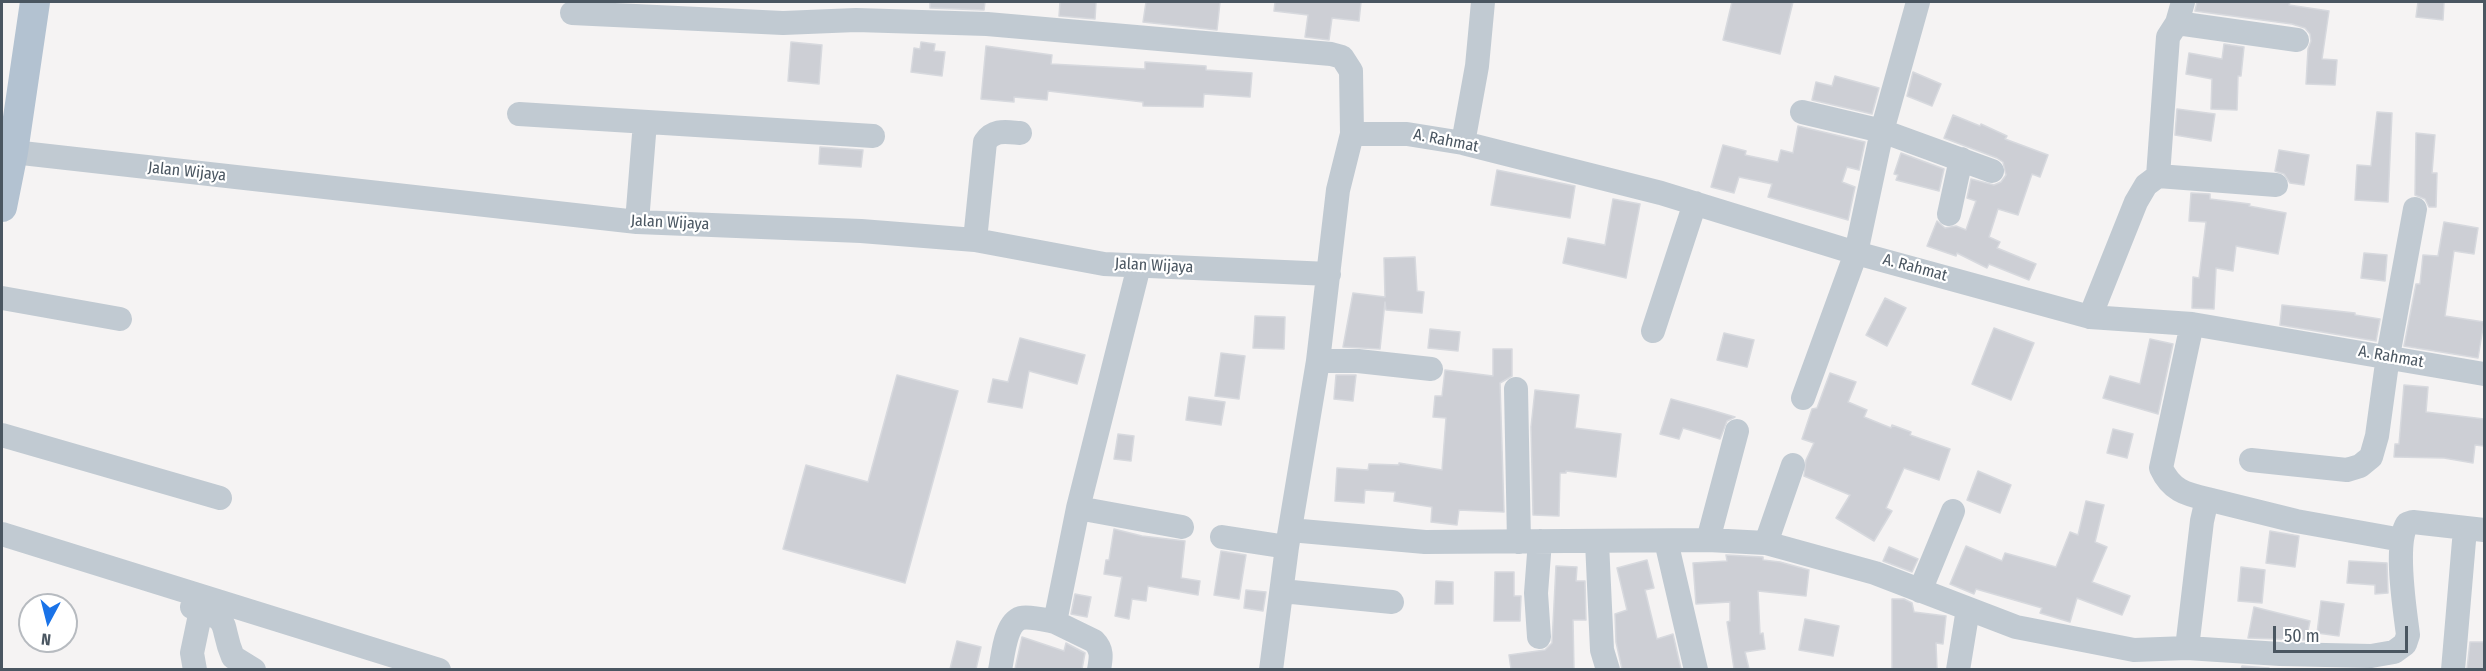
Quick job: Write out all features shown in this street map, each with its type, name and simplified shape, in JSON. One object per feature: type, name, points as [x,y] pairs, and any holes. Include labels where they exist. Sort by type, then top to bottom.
[{"type":"main road","points":[[2,207],[13,152],[35,2]]},
{"type":"street","points":[[1463,143],[1477,66],[1483,2]]},
{"type":"street","points":[[1803,398],[1856,253],[1882,131],[1918,2]]},
{"type":"street","points":[[572,13],[784,12],[856,21],[987,24],[1331,54],[1342,57],[1351,71],[1352,134],[1338,190],[1318,361],[1288,538],[1271,669]]},
{"type":"street","points":[[2158,176],[2169,37],[2180,12],[2298,40]]},
{"type":"street","points":[[1802,112],[1882,131],[1992,171]]},
{"type":"street","points":[[519,114],[873,136]]},
{"type":"street","points":[[637,222],[645,122]]},
{"type":"street","points":[[975,240],[985,142],[990,135],[998,132],[1020,133]]},
{"type":"street","name":"A. Rahmat","points":[[1352,134],[1407,134],[1463,143],[1660,193],[1856,253],[2090,317],[2192,324],[2484,374]]},
{"type":"street","name":"Jalan Wijaya","points":[[13,152],[637,222],[861,231],[975,240],[1104,264],[1329,274]]},
{"type":"street","points":[[1949,214],[1961,159]]},
{"type":"street","points":[[2090,317],[2136,202],[2146,185],[2158,176],[2276,185]]},
{"type":"street","points":[[1653,331],[1695,204]]},
{"type":"street","points":[[2251,460],[2348,470],[2360,466],[2371,457],[2377,436],[2388,356],[2415,209]]},
{"type":"street","points":[[1054,622],[1078,508],[1139,266]]},
{"type":"street","points":[[2,298],[120,319]]},
{"type":"street","points":[[2192,324],[2161,468],[2171,486],[2186,495],[2296,521],[2402,540]]},
{"type":"street","points":[[1318,361],[1358,361],[1431,369]]},
{"type":"street","points":[[1516,389],[1539,637]]},
{"type":"street","points":[[1708,540],[1737,431]]},
{"type":"street","points":[[2,435],[220,498]]},
{"type":"street","points":[[1766,543],[1793,465]]},
{"type":"street","points":[[2187,648],[2202,521],[2207,499]]},
{"type":"street","points":[[1078,508],[1182,527]]},
{"type":"street","points":[[1920,591],[1953,511]]},
{"type":"street","points":[[1222,537],[1425,542],[1708,540],[1766,543],[1875,573],[2016,627],[2134,660],[2187,648],[2292,655],[2371,656],[2394,652],[2405,644],[2408,635],[2401,570],[2402,540],[2405,527],[2413,522],[2475,529],[2453,669]]},
{"type":"street","points":[[2,534],[439,669]]},
{"type":"street","points":[[1666,541],[1696,669]]},
{"type":"street","points":[[1597,542],[1602,650],[1608,669]]},
{"type":"street","points":[[2,550],[214,614],[221,620],[233,657],[254,669]]},
{"type":"street","points":[[1282,591],[1392,602]]},
{"type":"street","points":[[1958,669],[1968,609]]},
{"type":"street","points":[[195,669],[192,653],[201,610]]},
{"type":"street","points":[[999,669],[1010,629],[1014,622],[1022,618],[1054,622],[1094,641],[1102,654],[1099,669]]},
{"type":"building","points":[[930,2],[985,2],[984,10],[930,8]]},
{"type":"building","points":[[1060,2],[1096,2],[1095,19],[1059,16]]},
{"type":"building","points":[[1146,2],[1220,2],[1217,30],[1143,22]]},
{"type":"building","points":[[1275,2],[1361,2],[1359,21],[1332,18],[1329,40],[1305,37],[1308,15],[1274,11]]},
{"type":"building","points":[[1732,2],[1793,2],[1780,54],[1723,40]]},
{"type":"building","points":[[2197,2],[2290,2],[2289,5],[2329,11],[2322,59],[2337,60],[2335,85],[2306,84],[2308,49],[2311,41],[2310,34],[2305,28],[2292,24],[2195,11]]},
{"type":"building","points":[[2418,2],[2444,2],[2443,20],[2416,17]]},
{"type":"building","points":[[791,42],[822,45],[819,84],[788,81]]},
{"type":"building","points":[[921,42],[935,44],[934,51],[945,52],[942,76],[911,72],[914,48],[920,49]]},
{"type":"building","points":[[2224,44],[2244,47],[2241,76],[2238,76],[2237,110],[2211,109],[2212,79],[2186,74],[2189,53],[2222,59]]},
{"type":"building","points":[[986,46],[1052,55],[1051,64],[1145,69],[1145,62],[1206,66],[1206,70],[1252,73],[1250,97],[1204,94],[1203,107],[1143,106],[1143,102],[1048,91],[1047,100],[1014,97],[1014,102],[981,99]]},
{"type":"building","points":[[1913,72],[1941,84],[1932,106],[1907,96]]},
{"type":"building","points":[[1835,76],[1879,88],[1872,114],[1812,100],[1816,82],[1832,86]]},
{"type":"building","points":[[2177,109],[2215,114],[2211,141],[2175,135]]},
{"type":"building","points":[[2377,112],[2392,113],[2388,202],[2355,200],[2357,165],[2371,166]]},
{"type":"building","points":[[1953,115],[1980,126],[1981,124],[2007,136],[2005,139],[2048,155],[2040,177],[2032,174],[2018,215],[1998,209],[1989,237],[2000,242],[1997,248],[2036,264],[2029,280],[1989,264],[1987,268],[1957,253],[1956,256],[1927,246],[1937,221],[1945,228],[1956,226],[1966,230],[1976,201],[1967,198],[1971,179],[1994,185],[2001,182],[2006,175],[2003,162],[1997,158],[1944,138]]},
{"type":"building","points":[[1798,126],[1865,142],[1859,170],[1847,167],[1842,182],[1855,187],[1848,220],[1768,197],[1772,184],[1739,177],[1734,193],[1711,187],[1723,145],[1746,151],[1745,155],[1778,162],[1781,150],[1793,153]]},
{"type":"building","points":[[2416,133],[2435,135],[2432,173],[2437,173],[2436,207],[2429,207],[2425,199],[2415,195]]},
{"type":"building","points":[[820,147],[863,150],[861,167],[819,164]]},
{"type":"building","points":[[2279,150],[2309,155],[2304,185],[2290,183],[2284,174],[2275,171]]},
{"type":"building","points":[[1901,153],[1944,169],[1939,191],[1896,180],[1898,175],[1894,174]]},
{"type":"building","points":[[1497,170],[1575,186],[1570,218],[1491,205]]},
{"type":"building","points":[[2191,193],[2210,194],[2210,199],[2250,204],[2249,206],[2286,213],[2278,254],[2236,246],[2233,271],[2216,268],[2214,309],[2192,308],[2193,277],[2199,278],[2206,222],[2189,221]]},
{"type":"building","points":[[1613,199],[1640,204],[1626,278],[1563,263],[1568,238],[1605,245]]},
{"type":"building","points":[[2444,222],[2478,228],[2474,254],[2454,251],[2445,316],[2484,322],[2478,358],[2404,346],[2416,284],[2420,284],[2423,255],[2438,256]]},
{"type":"building","points":[[2364,253],[2387,255],[2385,281],[2361,278]]},
{"type":"building","points":[[1415,257],[1417,291],[1424,292],[1422,313],[1386,310],[1385,302],[1380,349],[1343,347],[1353,293],[1385,297],[1384,258]]},
{"type":"building","points":[[1885,298],[1906,308],[1887,346],[1866,335]]},
{"type":"building","points":[[2282,305],[2355,313],[2355,315],[2380,319],[2376,341],[2280,325]]},
{"type":"building","points":[[1255,316],[1285,317],[1284,349],[1253,348]]},
{"type":"building","points":[[1994,328],[2034,343],[2011,400],[1972,384]]},
{"type":"building","points":[[1430,329],[1460,332],[1458,351],[1428,348]]},
{"type":"building","points":[[1724,333],[1754,340],[1747,367],[1717,360]]},
{"type":"building","points":[[1020,338],[1085,355],[1077,384],[1029,371],[1022,408],[988,402],[993,379],[1008,382]]},
{"type":"building","points":[[2150,339],[2173,344],[2158,414],[2103,398],[2110,376],[2140,384]]},
{"type":"building","points":[[1493,349],[1512,349],[1512,376],[1500,383],[1504,512],[1459,510],[1457,525],[1431,522],[1432,507],[1394,501],[1395,492],[1365,490],[1364,503],[1335,501],[1337,468],[1368,470],[1369,464],[1399,465],[1399,463],[1442,470],[1446,418],[1433,417],[1435,396],[1442,396],[1445,370],[1493,376]]},
{"type":"building","points":[[1221,353],[1245,356],[1239,399],[1215,396]]},
{"type":"building","points":[[1830,373],[1856,382],[1848,402],[1867,410],[1864,417],[1891,428],[1892,425],[1911,432],[1910,435],[1950,449],[1939,480],[1904,468],[1886,508],[1892,511],[1874,541],[1836,518],[1850,495],[1804,476],[1806,460],[1814,443],[1802,439],[1812,409],[1817,408]]},
{"type":"building","points":[[897,375],[958,391],[905,583],[783,549],[806,465],[868,482]]},
{"type":"building","points":[[1336,375],[1356,375],[1353,401],[1334,399]]},
{"type":"building","points":[[2404,385],[2428,387],[2426,412],[2484,419],[2484,446],[2475,445],[2473,463],[2444,458],[2394,457],[2395,444],[2399,444]]},
{"type":"building","points":[[1535,390],[1579,395],[1575,428],[1621,434],[1616,477],[1566,471],[1566,473],[1560,473],[1559,516],[1533,515],[1531,427]]},
{"type":"building","points":[[1189,397],[1225,402],[1221,425],[1186,420]]},
{"type":"building","points":[[1671,399],[1735,417],[1727,421],[1720,439],[1683,428],[1679,439],[1660,434]]},
{"type":"building","points":[[2113,429],[2133,434],[2127,458],[2107,453]]},
{"type":"building","points":[[1118,434],[1134,436],[1131,461],[1114,459]]},
{"type":"building","points":[[1978,471],[2011,485],[2000,513],[1967,500]]},
{"type":"building","points":[[2086,501],[2104,505],[2095,542],[2107,547],[2092,582],[2130,596],[2122,615],[2077,598],[2070,622],[2040,613],[2042,608],[1976,589],[1974,594],[1950,584],[1966,546],[2002,561],[2005,553],[2056,567],[2070,532],[2078,535]]},
{"type":"building","points":[[1114,529],[1142,536],[1185,541],[1181,578],[1200,581],[1198,595],[1148,586],[1146,601],[1132,599],[1129,619],[1115,616],[1122,577],[1104,574],[1106,560],[1109,560]]},
{"type":"building","points":[[2270,531],[2299,536],[2295,567],[2266,563]]},
{"type":"building","points":[[1889,547],[1918,559],[1912,572],[1883,561]]},
{"type":"building","points":[[1221,551],[1246,555],[1239,599],[1214,595]]},
{"type":"building","points":[[1726,555],[1763,557],[1763,560],[1809,570],[1806,596],[1758,591],[1760,634],[1763,633],[1765,649],[1745,652],[1749,669],[1734,669],[1727,622],[1730,621],[1730,602],[1696,604],[1693,563],[1727,561]]},
{"type":"building","points":[[1647,560],[1654,588],[1645,590],[1657,639],[1673,634],[1681,669],[1622,669],[1616,642],[1615,614],[1627,610],[1617,568]]},
{"type":"building","points":[[2349,561],[2387,563],[2388,593],[2375,594],[2375,585],[2347,583]]},
{"type":"building","points":[[1556,566],[1577,567],[1576,581],[1585,581],[1586,620],[1573,620],[1574,669],[1511,669],[1509,655],[1545,650],[1552,643]]},
{"type":"building","points":[[2241,567],[2265,570],[2262,603],[2238,601]]},
{"type":"building","points":[[1495,572],[1514,572],[1514,596],[1521,596],[1520,621],[1494,621]]},
{"type":"building","points":[[1436,581],[1453,582],[1453,604],[1435,604]]},
{"type":"building","points":[[1246,590],[1266,592],[1263,611],[1244,608]]},
{"type":"building","points":[[1075,594],[1091,597],[1087,617],[1071,614]]},
{"type":"building","points":[[1892,599],[1904,599],[1912,603],[1914,612],[1946,616],[1943,644],[1936,643],[1937,669],[1892,669]]},
{"type":"building","points":[[2321,601],[2344,604],[2339,636],[2317,633]]},
{"type":"building","points":[[2254,607],[2310,621],[2306,640],[2248,638]]},
{"type":"building","points":[[1805,619],[1839,626],[1833,656],[1799,650]]},
{"type":"building","points":[[1022,637],[1064,651],[1066,643],[1085,653],[1082,669],[1015,669]]},
{"type":"building","points":[[957,641],[981,647],[976,669],[950,669]]},
{"type":"building","points":[[2470,642],[2484,642],[2484,669],[2467,669]]},
{"type":"building","points":[[2242,666],[2269,668],[2241,669]]}]
